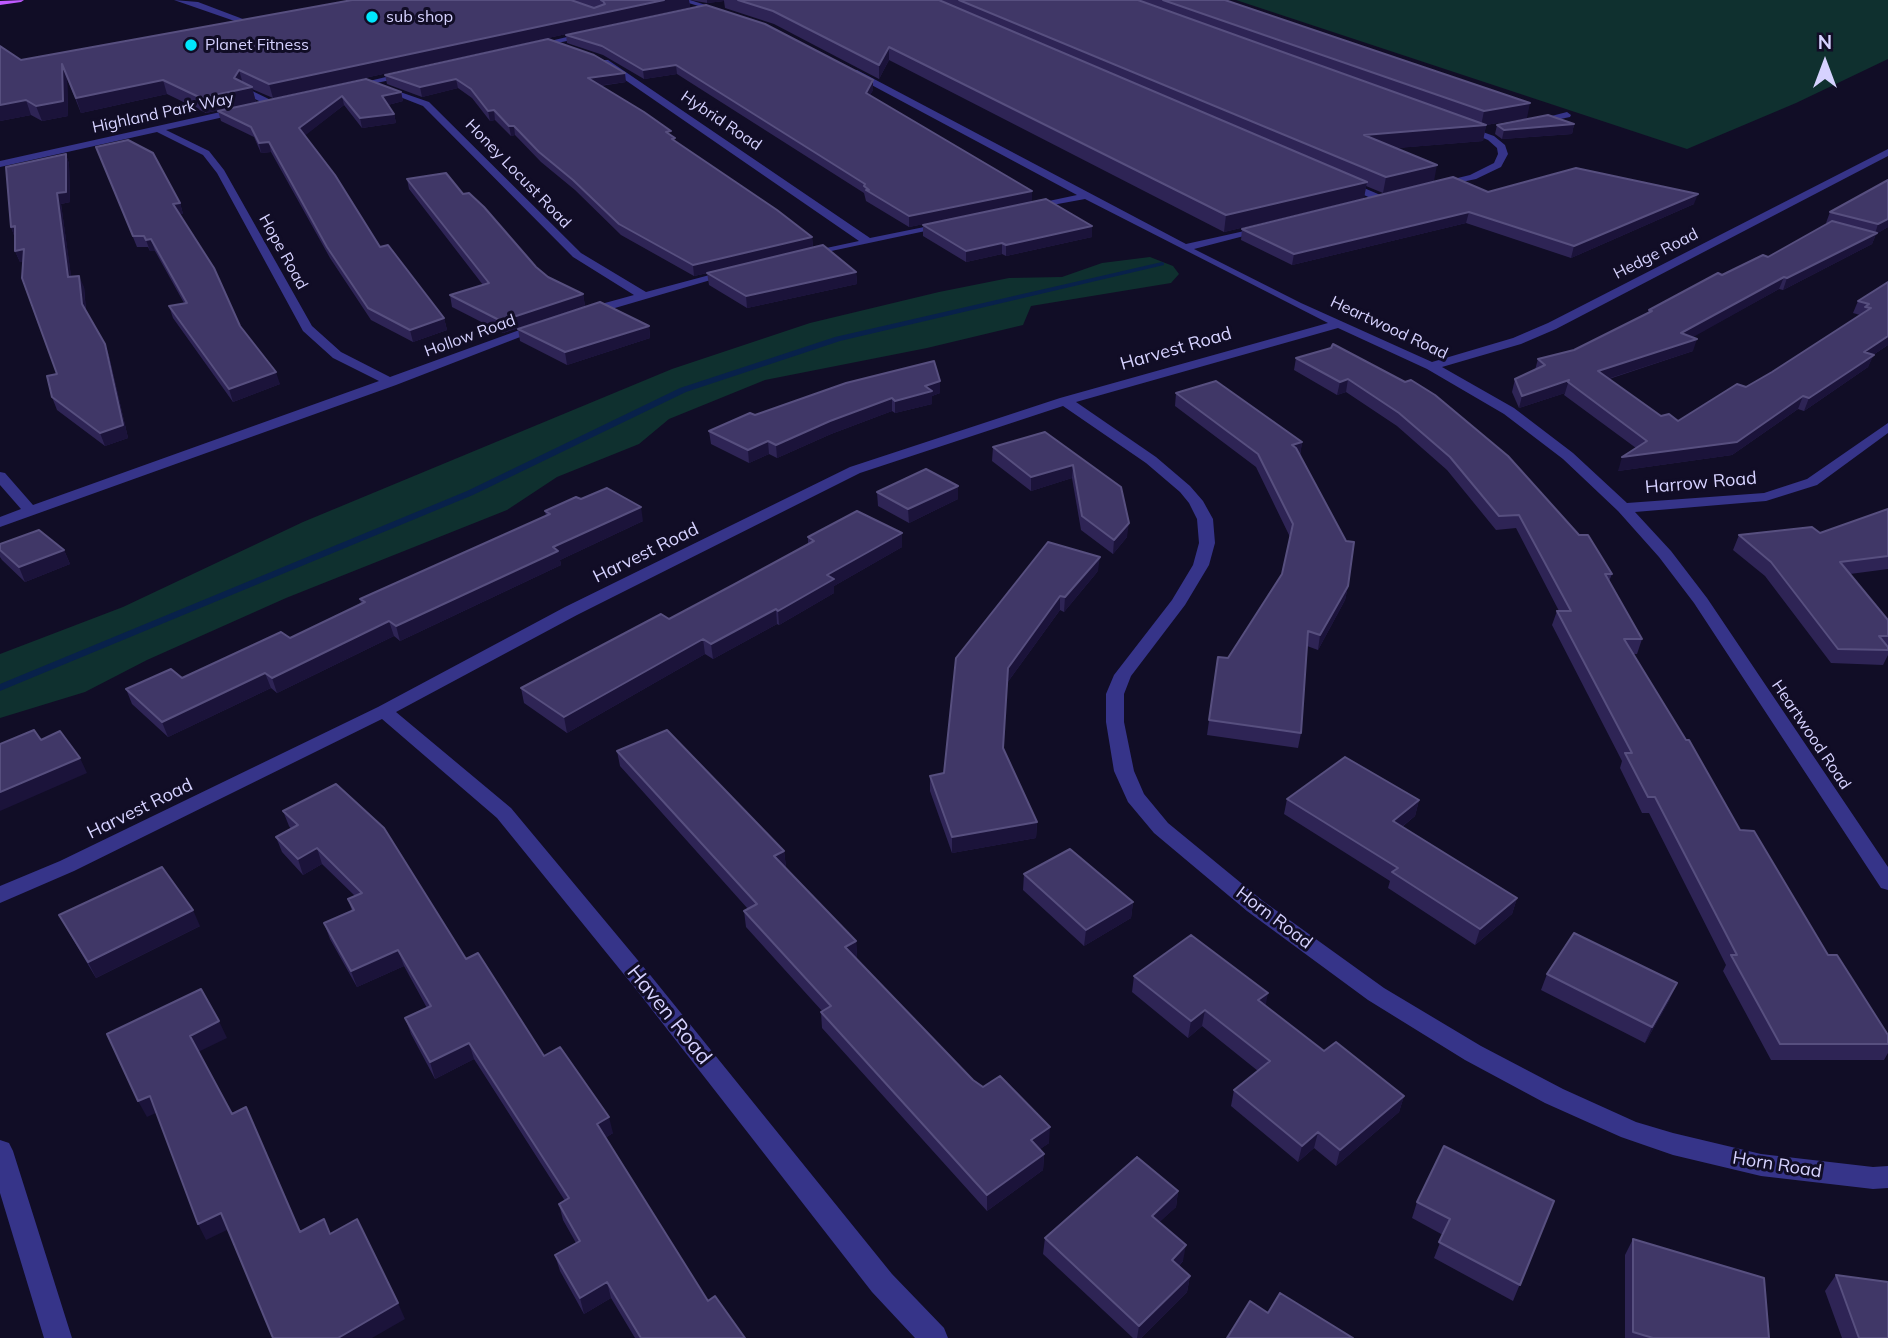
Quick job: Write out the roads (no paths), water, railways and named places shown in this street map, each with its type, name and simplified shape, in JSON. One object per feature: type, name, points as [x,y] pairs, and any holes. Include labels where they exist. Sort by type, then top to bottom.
[{"type":"main road","points":[[0,3],[21,0]]},
{"type":"street","points":[[177,0],[197,1],[252,24]]},
{"type":"street","points":[[682,0],[740,17]]},
{"type":"street","points":[[685,13],[731,3]]},
{"type":"street","points":[[523,48],[600,31]]},
{"type":"street","points":[[548,43],[573,49]]},
{"type":"street","name":"Hybrid Road","points":[[599,59],[630,77],[867,242]]},
{"type":"street","name":"Heartwood Road","points":[[839,64],[1184,248],[1431,366],[1508,411],[1568,456],[1623,508],[1665,554],[1701,601],[1888,883]]},
{"type":"street","points":[[345,88],[421,71]]},
{"type":"street","name":"Honey Locust Road","points":[[369,82],[426,104],[569,249],[642,295]]},
{"type":"street","points":[[244,90],[272,104]]},
{"type":"street","name":"Highland Park Way","points":[[0,164],[284,101]]},
{"type":"street","points":[[1518,125],[1567,115]]},
{"type":"street","points":[[1421,189],[1473,177],[1498,165],[1503,154],[1502,147],[1480,132],[1456,123]]},
{"type":"street","name":"Hope Road","points":[[158,128],[205,153],[221,172],[307,328],[337,355],[391,382]]},
{"type":"street","points":[[1480,132],[1493,130]]},
{"type":"street","name":"Hedge Road","points":[[1431,366],[1517,341],[1552,326],[1888,152]]},
{"type":"street","points":[[1335,179],[1381,199]]},
{"type":"street","points":[[1010,212],[1087,196]]},
{"type":"street","points":[[1368,202],[1395,196]]},
{"type":"street","points":[[789,259],[958,223]]},
{"type":"street","points":[[1184,248],[1276,225]]},
{"type":"street","points":[[576,315],[642,295],[751,268]]},
{"type":"street","name":"Hollow Road","points":[[0,522],[550,323]]},
{"type":"street","name":"Harvest Road","points":[[0,895],[67,866],[384,711],[571,611],[855,470],[1065,401],[1339,324]]},
{"type":"street","name":"Horn Road","points":[[1065,401],[1160,467],[1196,501],[1205,519],[1207,543],[1201,565],[1179,602],[1123,675],[1115,694],[1115,722],[1124,771],[1135,797],[1161,828],[1255,906],[1376,994],[1473,1053],[1554,1096],[1630,1130],[1673,1144],[1760,1165],[1873,1178],[1888,1177]]},
{"type":"street","name":"Harrow Road","points":[[1623,508],[1766,497],[1812,482],[1888,427]]},
{"type":"street","points":[[0,476],[30,511]]},
{"type":"street","name":"Haven Road","points":[[384,711],[504,813],[643,982],[882,1283],[934,1338]]},
{"type":"street","points":[[0,1151],[58,1338]]},
{"type":"waterway","points":[[0,688],[470,493],[683,390],[838,339],[1162,264]]},
{"type":"place","name":"sub shop","points":[[372,17]]},
{"type":"place","name":"Planet Fitness","points":[[191,45]]}]
